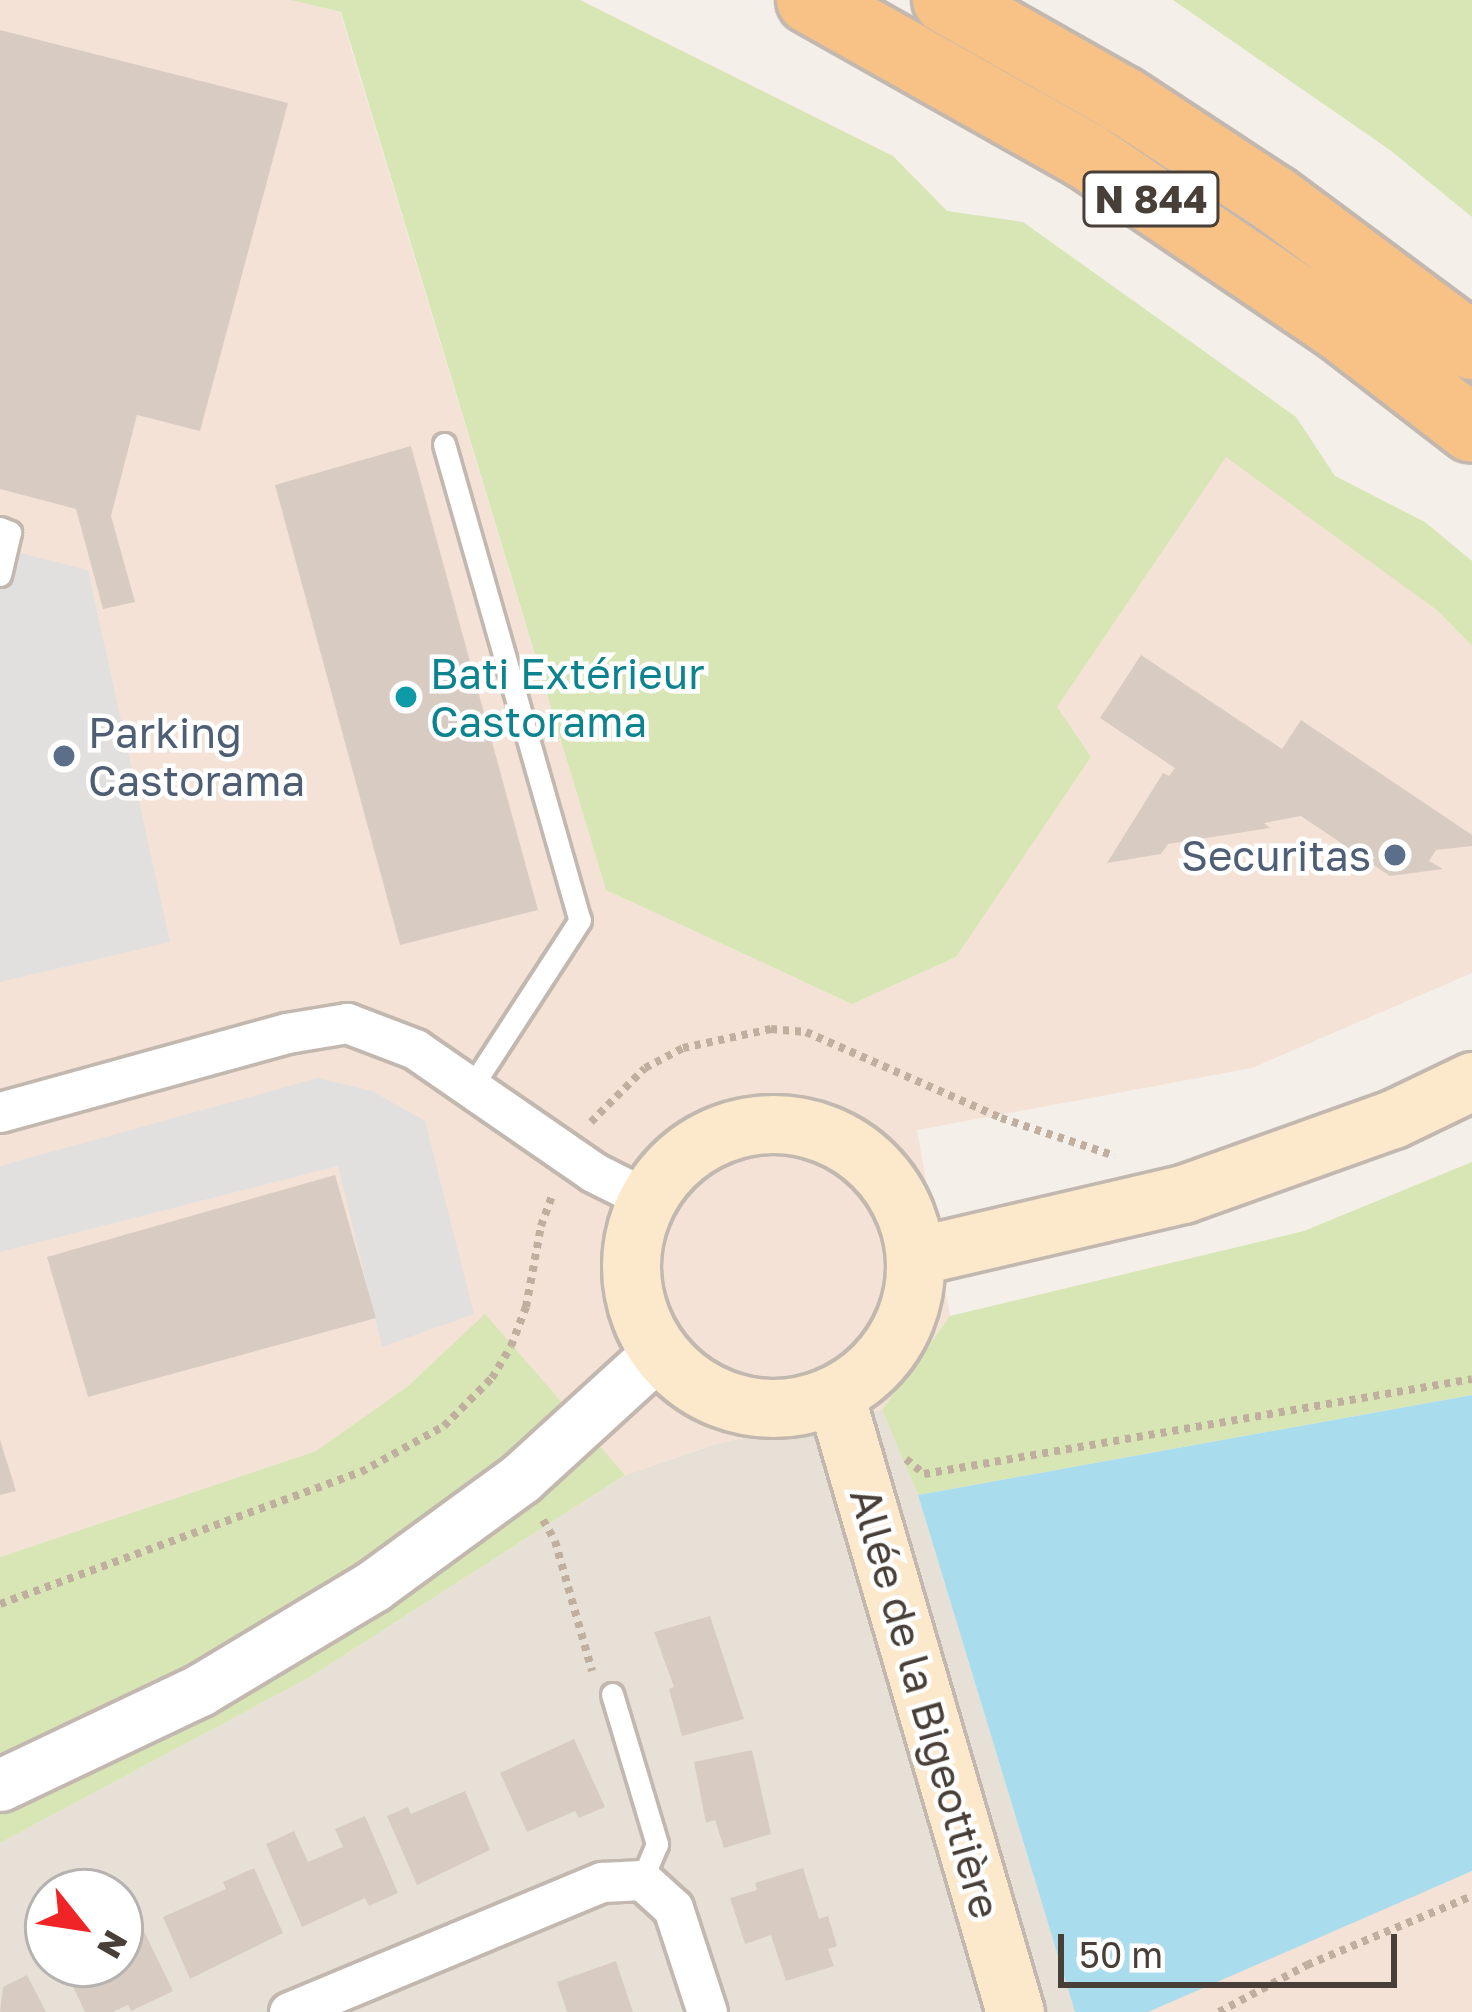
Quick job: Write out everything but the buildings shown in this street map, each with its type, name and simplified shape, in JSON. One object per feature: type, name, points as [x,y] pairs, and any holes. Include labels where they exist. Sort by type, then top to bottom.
[{"type":"highway","name":"N 844","points":[[810,0],[1088,156],[1324,316],[1472,429]]},
{"type":"highway","name":"N 844","points":[[946,0],[1124,100],[1255,186],[1472,346]]},
{"type":"main road","points":[[916,1256],[1183,1194],[1394,1119],[1472,1081]]},
{"type":"main road","points":[[777,1122],[828,1133],[872,1162],[904,1204],[916,1256],[912,1298],[896,1337],[870,1371],[835,1395],[788,1408],[739,1405],[695,1385],[659,1352],[640,1316],[631,1277],[633,1237],[647,1198],[680,1157],[725,1131],[777,1122]]},
{"type":"main road","name":"Allée de la Bigeottière","points":[[835,1395],[1015,2012]]},
{"type":"street","points":[[0,1112],[287,1034],[347,1023],[387,1034],[570,1156],[647,1198]]},
{"type":"street","points":[[0,1785],[200,1690],[373,1586],[521,1478],[659,1352]]},
{"type":"street","points":[[290,2012],[602,1882],[642,1880],[673,1908],[706,2012]]},
{"type":"lane","points":[[444,444],[580,920],[556,965],[471,1088]]},
{"type":"lane","points":[[0,528],[10,532],[0,575]]},
{"type":"lane","points":[[612,1694],[657,1844],[642,1880]]},
{"type":"path","points":[[0,1604],[361,1472],[444,1426],[492,1378],[511,1346],[526,1307],[541,1226],[570,1156],[602,1106],[646,1068],[683,1048],[771,1028],[806,1032],[1001,1118],[1099,1154],[1132,1159]]},
{"type":"path","points":[[906,1459],[924,1474],[1472,1379]]},
{"type":"path","points":[[541,1516],[556,1540],[593,1676],[612,1694]]},
{"type":"path","points":[[1219,2012],[1307,1965],[1472,1896]]},
{"type":"shaded area","points":[[0,0],[290,0],[340,12],[606,890],[852,1004],[956,957],[1091,757],[1056,708],[1226,456],[1438,611],[1472,646],[1472,973],[1252,1068],[917,1130],[950,1316],[882,1410],[719,1443],[625,1475],[485,1315],[408,1386],[316,1451],[0,1557]]},
{"type":"shaded area","name":"Parking Castorama","points":[[0,548],[88,570],[170,942],[0,982]]},
{"type":"shaded area","points":[[318,1078],[372,1091],[425,1121],[474,1314],[382,1347],[338,1166],[0,1252],[0,1166]]},
{"type":"shaded area","points":[[882,1410],[918,1495],[1075,2012],[0,2012],[0,1843],[310,1677],[625,1475],[719,1443]]},
{"type":"shaded area","points":[[1472,1871],[1472,2012],[1148,2012],[1149,2009]]},
{"type":"green space","points":[[290,0],[580,0],[893,156],[947,211],[1023,222],[1296,417],[1335,476],[1425,522],[1472,561],[1472,646],[1438,611],[1226,457],[1057,707],[1091,757],[956,957],[852,1004],[606,890],[341,12]]},
{"type":"green space","points":[[1173,0],[1472,0],[1472,217],[1390,150]]},
{"type":"green space","points":[[1472,1162],[1472,1395],[918,1495],[882,1410],[950,1316],[1304,1231]]},
{"type":"green space","points":[[485,1314],[625,1475],[310,1677],[0,1843],[0,1557],[316,1451],[408,1386]]},
{"type":"water","points":[[1472,1395],[1472,1871],[1148,2012],[1075,2012],[918,1495]]},
{"type":"place","name":"Bati Extérieur Castorama","points":[[406,697]]},
{"type":"place","name":"Parking Castorama","points":[[64,756]]},
{"type":"place","name":"Securitas","points":[[1395,855]]}]
